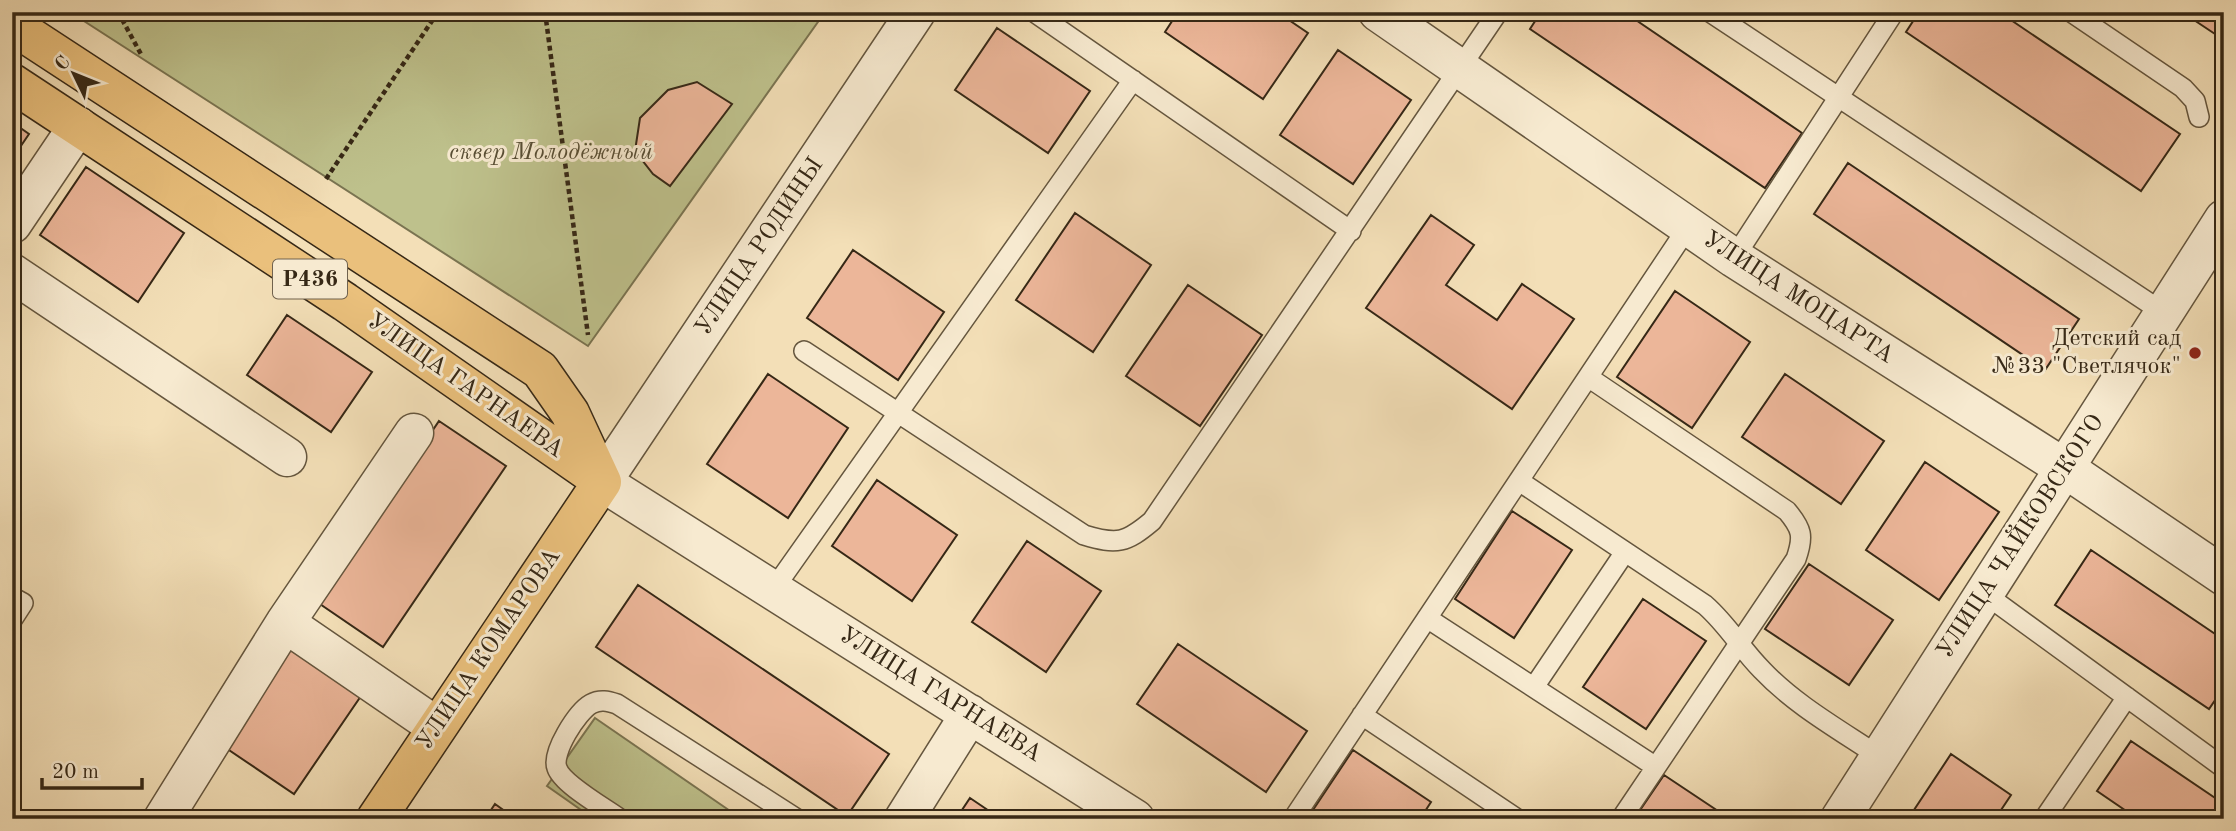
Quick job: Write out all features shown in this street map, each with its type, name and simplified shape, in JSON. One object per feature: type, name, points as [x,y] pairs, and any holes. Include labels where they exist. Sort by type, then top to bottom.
[{"type":"main road","name":"УЛИЦА ГАРНАЕВА","points":[[12,25],[540,370],[570,413],[603,482]]},
{"type":"main road","name":"УЛИЦА ГАРНАЕВА","points":[[12,83],[345,302],[603,482]]},
{"type":"main road","name":"УЛИЦА КОМАРОВА","points":[[376,819],[603,482]]},
{"type":"street","name":"УЛИЦА РОДИНЫ","points":[[603,482],[916,12]]},
{"type":"street","name":"УЛИЦА МОЦАРТА","points":[[1378,12],[1734,258],[2066,468],[2224,576]]},
{"type":"street","points":[[12,224],[78,126]]},
{"type":"street","name":"УЛИЦА ЧАЙКОВСКОГО","points":[[1840,819],[2224,219]]},
{"type":"street","points":[[12,273],[287,457]]},
{"type":"street","points":[[163,819],[285,623],[414,433]]},
{"type":"street","name":"УЛИЦА ГАРНАЕВА","points":[[603,482],[970,714],[1122,815]]},
{"type":"street","points":[[285,623],[437,727]]},
{"type":"street","points":[[904,819],[970,714]]},
{"type":"lane","points":[[1034,12],[1351,231]]},
{"type":"lane","points":[[804,351],[1084,535],[1108,542],[1133,537],[1152,521],[1499,12]]},
{"type":"lane","points":[[1710,12],[2164,313]]},
{"type":"lane","points":[[1734,258],[1894,12]]},
{"type":"lane","points":[[2071,12],[2183,88],[2195,101],[2199,117]]},
{"type":"lane","points":[[773,590],[1133,80]]},
{"type":"lane","points":[[1293,819],[1688,227]]},
{"type":"lane","points":[[1588,377],[1787,511],[1798,524],[1802,542],[1796,559],[1621,819]]},
{"type":"lane","points":[[1519,481],[1705,605],[1724,622],[1761,670],[1784,692],[1880,757]]},
{"type":"lane","points":[[1534,687],[1625,552]]},
{"type":"lane","points":[[1985,594],[2224,768]]},
{"type":"lane","points":[[12,597],[23,603],[12,620]]},
{"type":"lane","points":[[1427,618],[1656,767]]},
{"type":"lane","points":[[2044,819],[2127,697]]},
{"type":"lane","points":[[620,819],[565,780],[557,771],[555,758],[559,746],[583,711],[593,703],[605,700],[617,704],[797,819]]},
{"type":"lane","points":[[1362,715],[1517,819]]},
{"type":"path","points":[[118,12],[142,55]]},
{"type":"path","points":[[326,179],[438,12]]},
{"type":"path","points":[[545,12],[588,334]]},
{"type":"green space","name":"сквер Молодёжный","points":[[70,12],[825,12],[588,346]]},
{"type":"green space","points":[[595,718],[736,815],[734,819],[594,819],[547,786]]},
{"type":"building","points":[[1178,12],[1277,12],[1308,33],[1263,99],[1165,32]]},
{"type":"building","points":[[1541,12],[1624,12],[1802,133],[1765,188],[1530,29]]},
{"type":"building","points":[[1919,12],[1999,12],[2180,134],[2141,191],[1906,32]]},
{"type":"building","points":[[2182,12],[2224,12],[2224,40]]},
{"type":"building","points":[[997,28],[1090,91],[1048,153],[955,90]]},
{"type":"building","points":[[1338,50],[1411,100],[1353,184],[1280,135]]},
{"type":"building","points":[[697,82],[732,104],[670,186],[653,174],[635,151],[640,118],[668,90]]},
{"type":"building","points":[[12,122],[29,134],[12,159]]},
{"type":"building","points":[[1848,163],[2079,319],[2045,370],[1814,214]]},
{"type":"building","points":[[86,167],[184,233],[138,302],[40,235]]},
{"type":"building","points":[[1075,213],[1151,265],[1093,352],[1016,300]]},
{"type":"building","points":[[1431,215],[1474,245],[1446,285],[1497,320],[1522,284],[1574,319],[1512,409],[1366,308]]},
{"type":"building","points":[[853,250],[944,312],[898,380],[807,318]]},
{"type":"building","points":[[1188,285],[1262,335],[1200,426],[1126,376]]},
{"type":"building","points":[[1675,291],[1750,342],[1692,428],[1617,377]]},
{"type":"building","points":[[287,315],[372,372],[331,432],[247,375]]},
{"type":"building","points":[[768,374],[848,428],[788,518],[707,464]]},
{"type":"building","points":[[1785,374],[1884,441],[1841,504],[1742,437]]},
{"type":"building","points":[[439,421],[506,466],[383,647],[317,602]]},
{"type":"building","points":[[1925,462],[1999,512],[1939,600],[1866,550]]},
{"type":"building","points":[[877,480],[957,535],[912,601],[832,546]]},
{"type":"building","points":[[1512,511],[1572,550],[1514,638],[1455,599]]},
{"type":"building","points":[[1027,541],[1101,591],[1046,672],[972,622]]},
{"type":"building","points":[[2091,550],[2224,640],[2224,687],[2209,709],[2055,605]]},
{"type":"building","points":[[1809,564],[1893,620],[1849,685],[1765,629]]},
{"type":"building","points":[[638,585],[889,754],[847,816],[596,647]]},
{"type":"building","points":[[1643,599],[1706,641],[1646,729],[1583,687]]},
{"type":"building","points":[[289,643],[363,693],[294,794],[220,744]]},
{"type":"building","points":[[1178,644],[1307,731],[1266,792],[1137,704]]},
{"type":"building","points":[[2131,741],[2224,804],[2224,819],[2138,819],[2097,791]]},
{"type":"building","points":[[1353,750],[1431,802],[1420,819],[1307,819]]},
{"type":"building","points":[[1951,754],[2011,795],[1995,819],[1908,819]]},
{"type":"building","points":[[1664,775],[1730,819],[1634,819]]},
{"type":"building","points":[[970,798],[1001,819],[956,819]]},
{"type":"building","points":[[495,804],[516,819],[485,819]]},
{"type":"place","name":"Детский сад №33 \"Светлячок\"","points":[[2195,353]]}]
